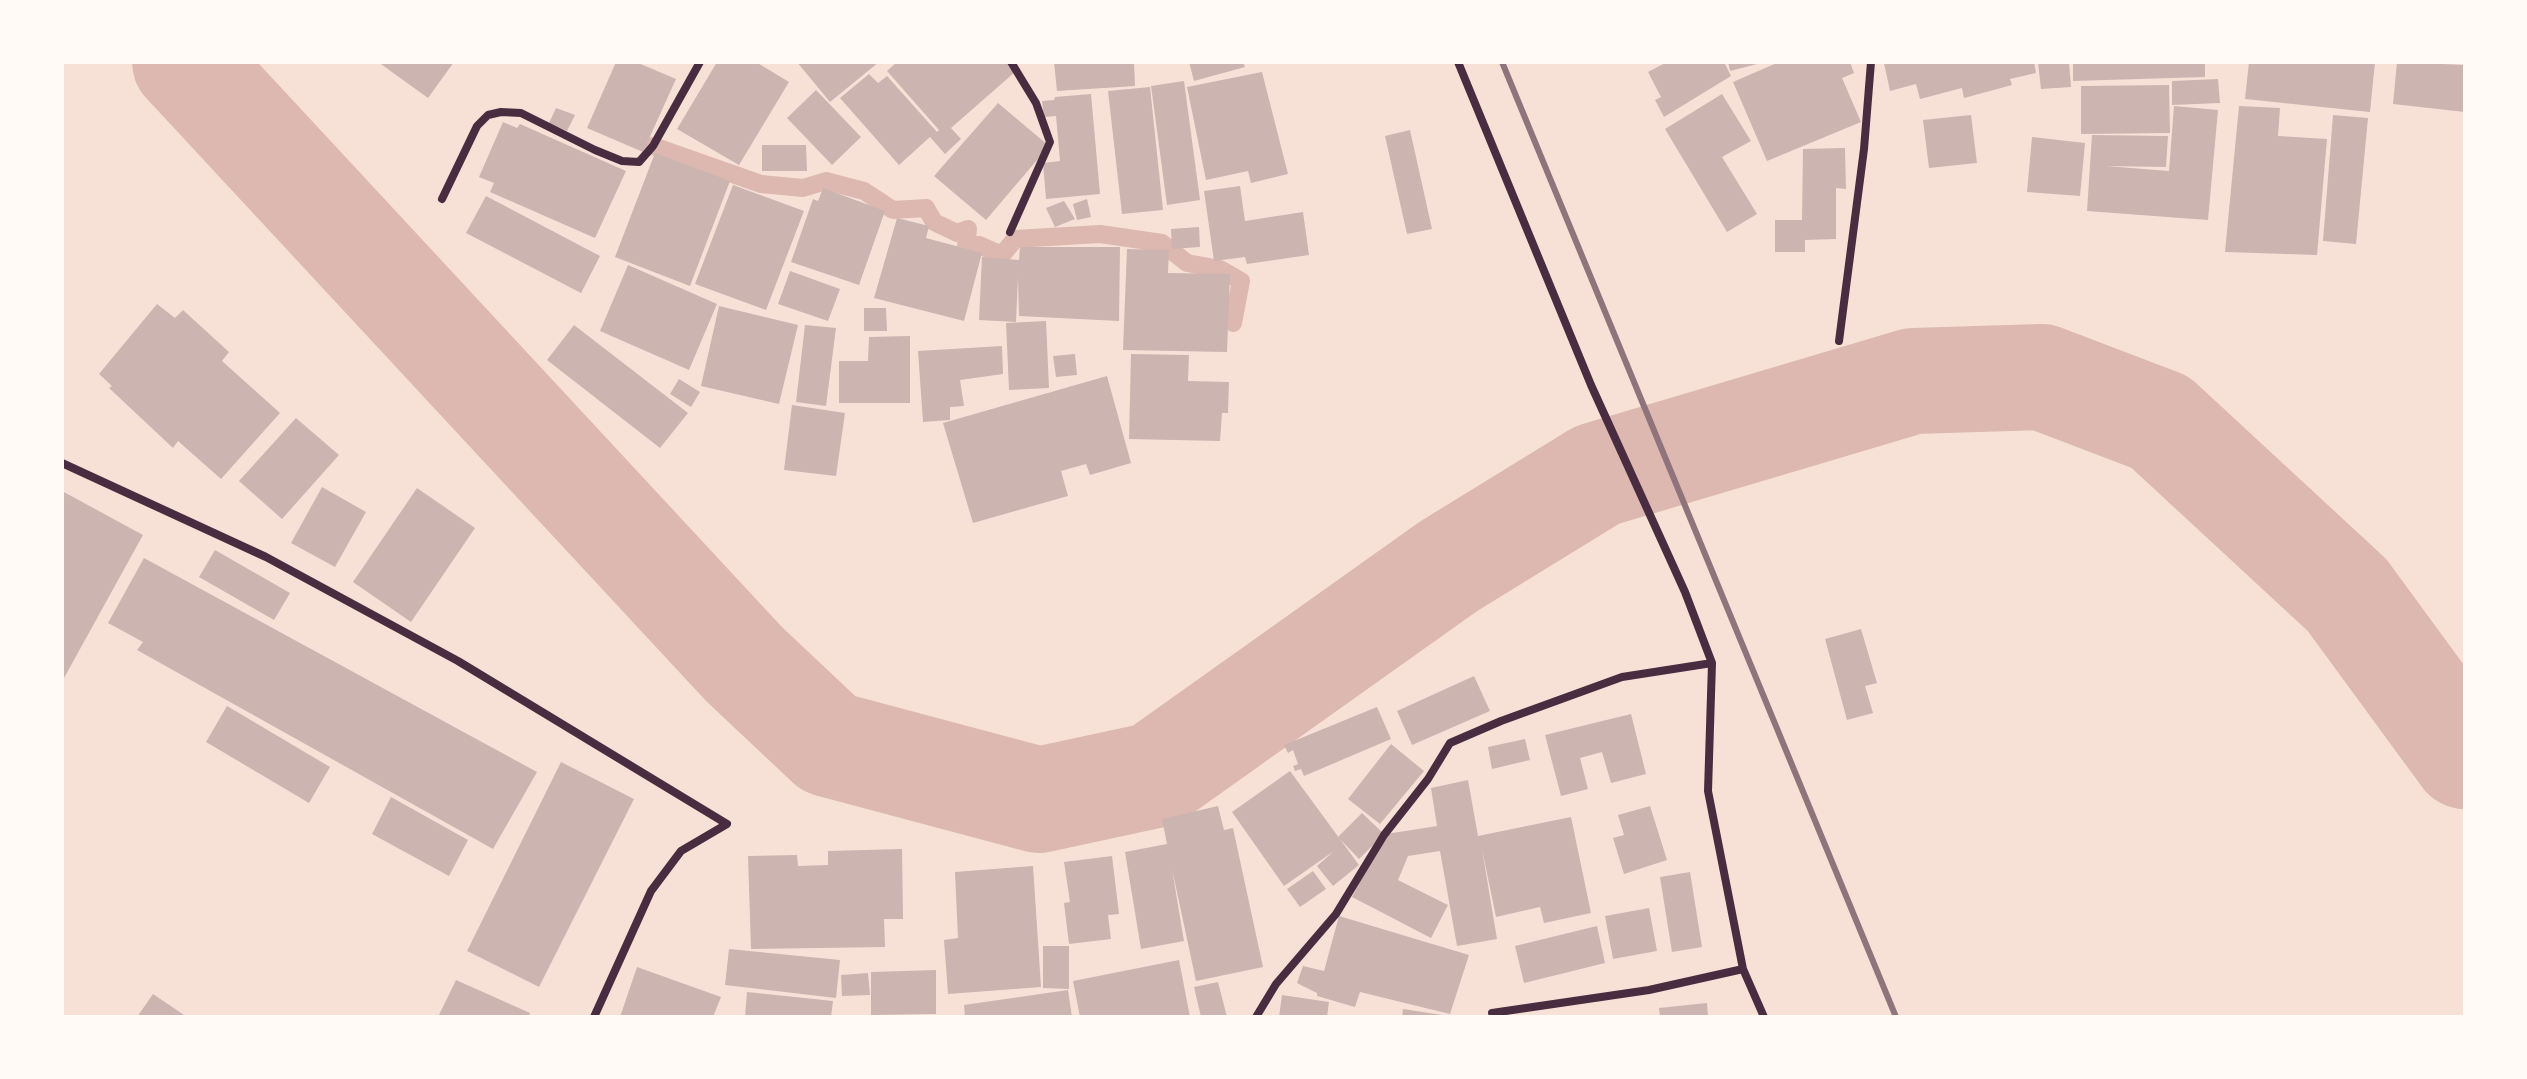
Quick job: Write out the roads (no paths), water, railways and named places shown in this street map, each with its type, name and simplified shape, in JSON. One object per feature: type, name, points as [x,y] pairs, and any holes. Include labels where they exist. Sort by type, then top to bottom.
[{"type":"street","points":[[442,199],[477,126],[488,115],[501,112],[521,113],[622,161],[639,162],[653,146],[700,62]]},
{"type":"street","points":[[1010,232],[1050,142],[1036,103],[1011,62]]},
{"type":"street","points":[[1458,62],[1591,385],[1685,592],[1712,663],[1708,791],[1743,969],[1764,1017]]},
{"type":"street","points":[[1839,341],[1864,149],[1871,62]]},
{"type":"street","points":[[62,463],[280,564],[458,661],[727,824],[681,851],[651,891],[594,1017]]},
{"type":"street","points":[[1256,1017],[1276,984],[1336,914],[1384,835],[1428,779],[1450,743],[1622,677],[1712,663]]},
{"type":"street","points":[[1492,1013],[1649,990],[1743,969]]},
{"type":"waterway","points":[[185,62],[744,664],[829,744],[1039,800],[1155,775],[1449,566],[1597,475],[1913,381],[2042,377],[2160,422],[2347,595],[2465,756]]},
{"type":"waterway","points":[[653,146],[761,184],[803,188],[826,181],[864,191],[893,210],[926,208],[934,222],[957,233],[968,229],[966,247],[979,245],[1002,255],[1015,239],[1100,234],[1162,243],[1187,263],[1220,269],[1241,281],[1233,323]]},
{"type":"railway","points":[[1502,62],[1896,1017]]}]
